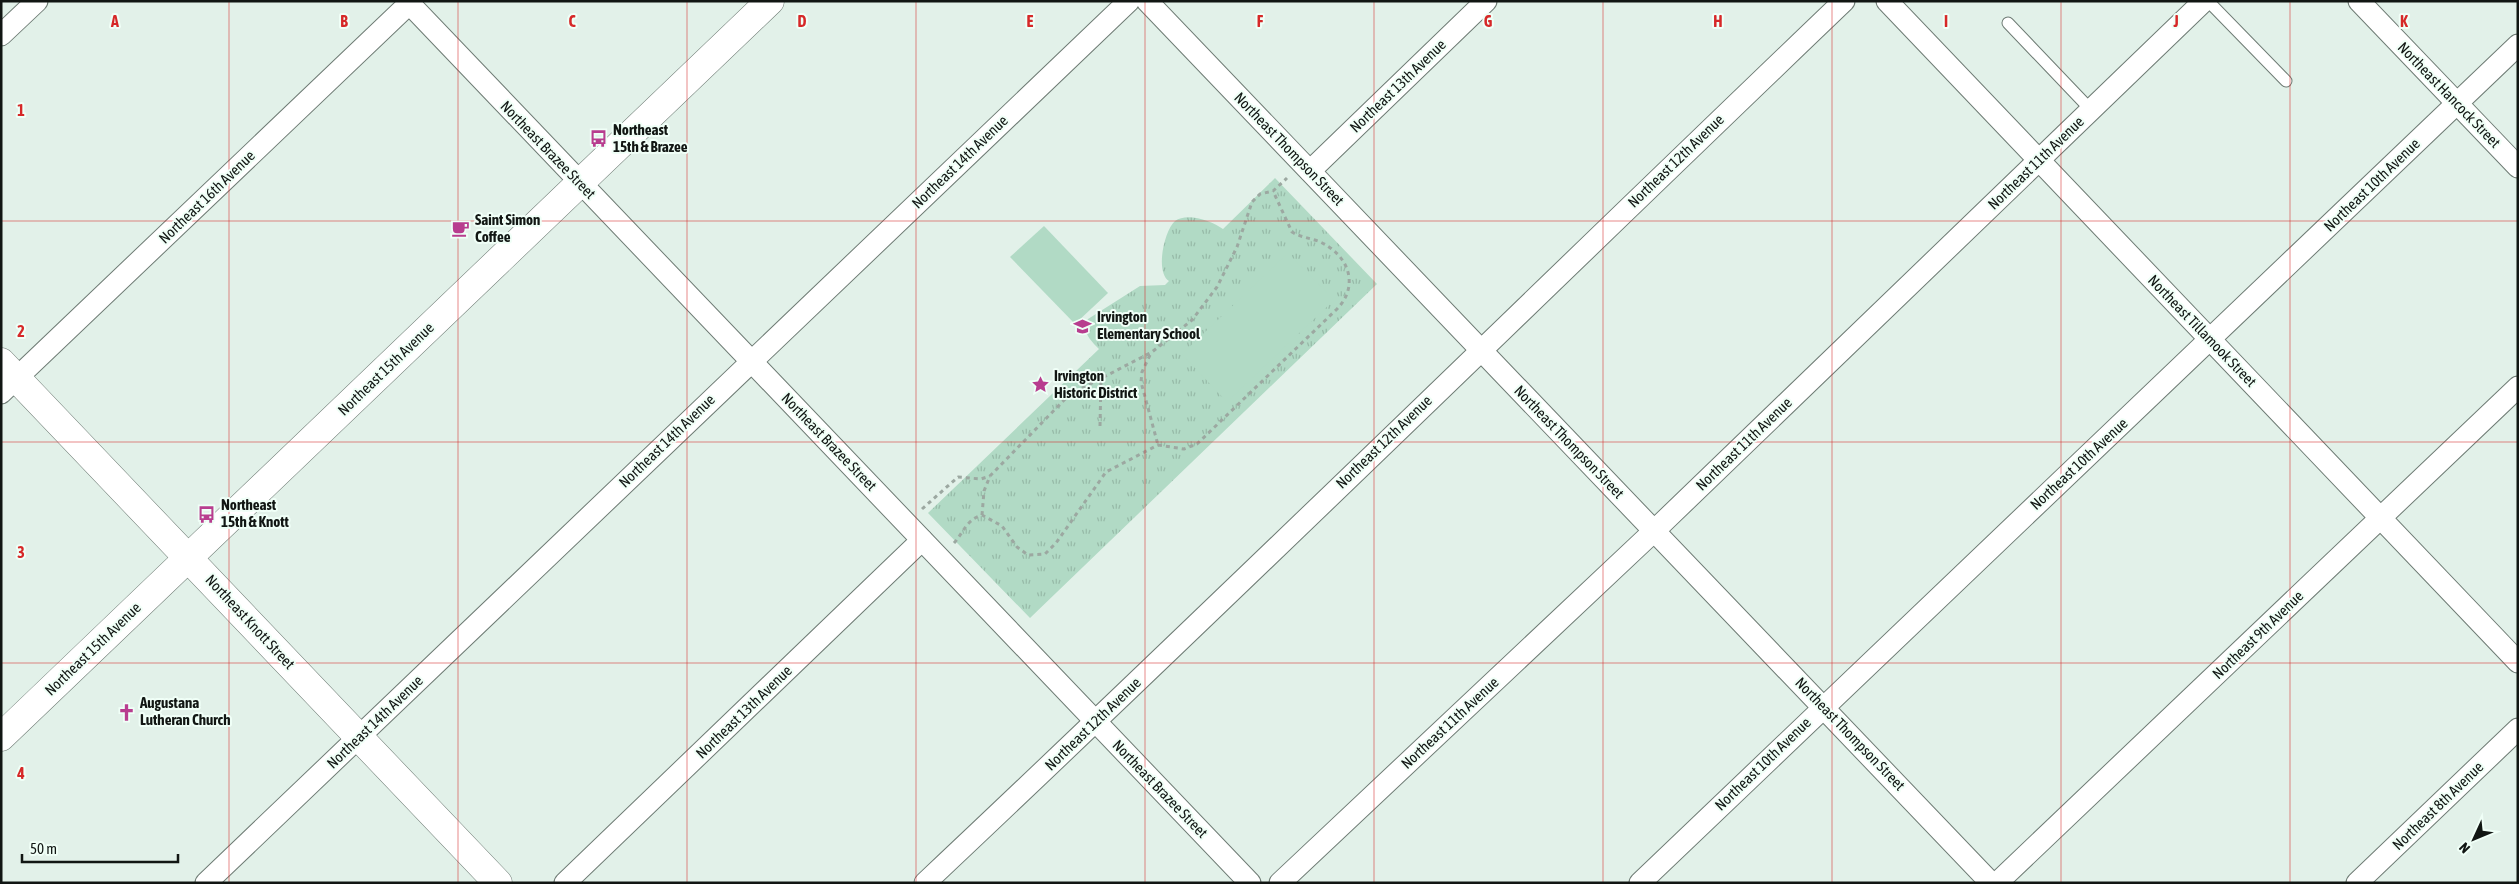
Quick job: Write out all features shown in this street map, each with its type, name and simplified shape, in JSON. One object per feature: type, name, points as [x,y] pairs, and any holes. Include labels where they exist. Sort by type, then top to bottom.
[{"type":"street","points":[[1,35],[37,1]]},
{"type":"street","name":"Northeast 15th Avenue","points":[[1,737],[770,1]]},
{"type":"street","name":"Northeast 14th Avenue","points":[[206,883],[1129,1]]},
{"type":"street","name":"Northeast Thompson Street","points":[[1147,1],[1991,883]]},
{"type":"street","name":"Northeast 13th Avenue","points":[[1310,171],[1486,1]]},
{"type":"street","name":"Northeast 12th Avenue","points":[[925,883],[1096,722],[1480,349],[1844,1]]},
{"type":"street","name":"Northeast Tillamook Street","points":[[1887,1],[2518,662]]},
{"type":"street","name":"Northeast 11th Avenue","points":[[1280,883],[1654,532],[2204,1]]},
{"type":"street","name":"Northeast Hancock Street","points":[[2359,1],[2518,167]]},
{"type":"street","name":"Northeast Brazee Street","points":[[410,2],[580,183],[1250,883]]},
{"type":"street","name":"Northeast 16th Avenue","points":[[6,377],[410,2]]},
{"type":"street","name":"Northeast 10th Avenue","points":[[1640,883],[1823,706],[2211,340],[2518,45]]},
{"type":"street","name":"Northeast Knott Street","points":[[6,377],[189,558],[498,883]]},
{"type":"street","name":"Northeast 9th Avenue","points":[[1997,883],[2518,387]]},
{"type":"street","name":"Northeast 13th Avenue","points":[[565,883],[922,540]]},
{"type":"street","name":"Northeast 8th Avenue","points":[[2357,883],[2518,729]]},
{"type":"lane","points":[[2208,1],[2286,81]]},
{"type":"lane","points":[[2008,23],[2091,110]]},
{"type":"path","points":[[982,515],[984,491],[990,476],[1069,395],[1152,352],[1192,320],[1217,287],[1237,247],[1252,202],[1260,194],[1273,191],[1293,172],[1310,171]]},
{"type":"path","points":[[939,558],[957,540],[967,524],[975,517],[982,515],[1002,526],[1017,547],[1028,555],[1045,554],[1056,544],[1106,472],[1158,445],[1184,449],[1198,444],[1337,309],[1345,300],[1350,289],[1347,269],[1340,258],[1319,241],[1292,232],[1288,227],[1273,191]]},
{"type":"path","points":[[1152,352],[1144,366],[1141,382],[1158,445]]},
{"type":"path","points":[[1100,426],[1101,380]]},
{"type":"path","points":[[907,524],[958,477],[981,479],[990,476]]},
{"type":"green space","points":[[1275,178],[1377,284],[1030,618],[928,513],[1099,349],[1086,331],[1088,319],[1140,286],[1165,285],[1169,281],[1162,269],[1163,251],[1167,233],[1175,221],[1180,218],[1193,217],[1213,223],[1223,229]]},
{"type":"green space","points":[[1044,226],[1108,293],[1075,324],[1010,257]]},
{"type":"green space","points":[[1288,253],[1334,300],[1227,402],[1182,354]]},
{"type":"place","name":"Northeast 15th & Brazee","points":[[599,139]]},
{"type":"place","name":"Saint Simon Coffee","points":[[461,229]]},
{"type":"place","name":"Irvington Elementary School","points":[[1083,326]]},
{"type":"place","name":"Irvington Historic District","points":[[1040,385]]},
{"type":"place","name":"Northeast 15th & Knott","points":[[207,514]]},
{"type":"place","name":"Augustana Lutheran Church","points":[[126,712]]}]
